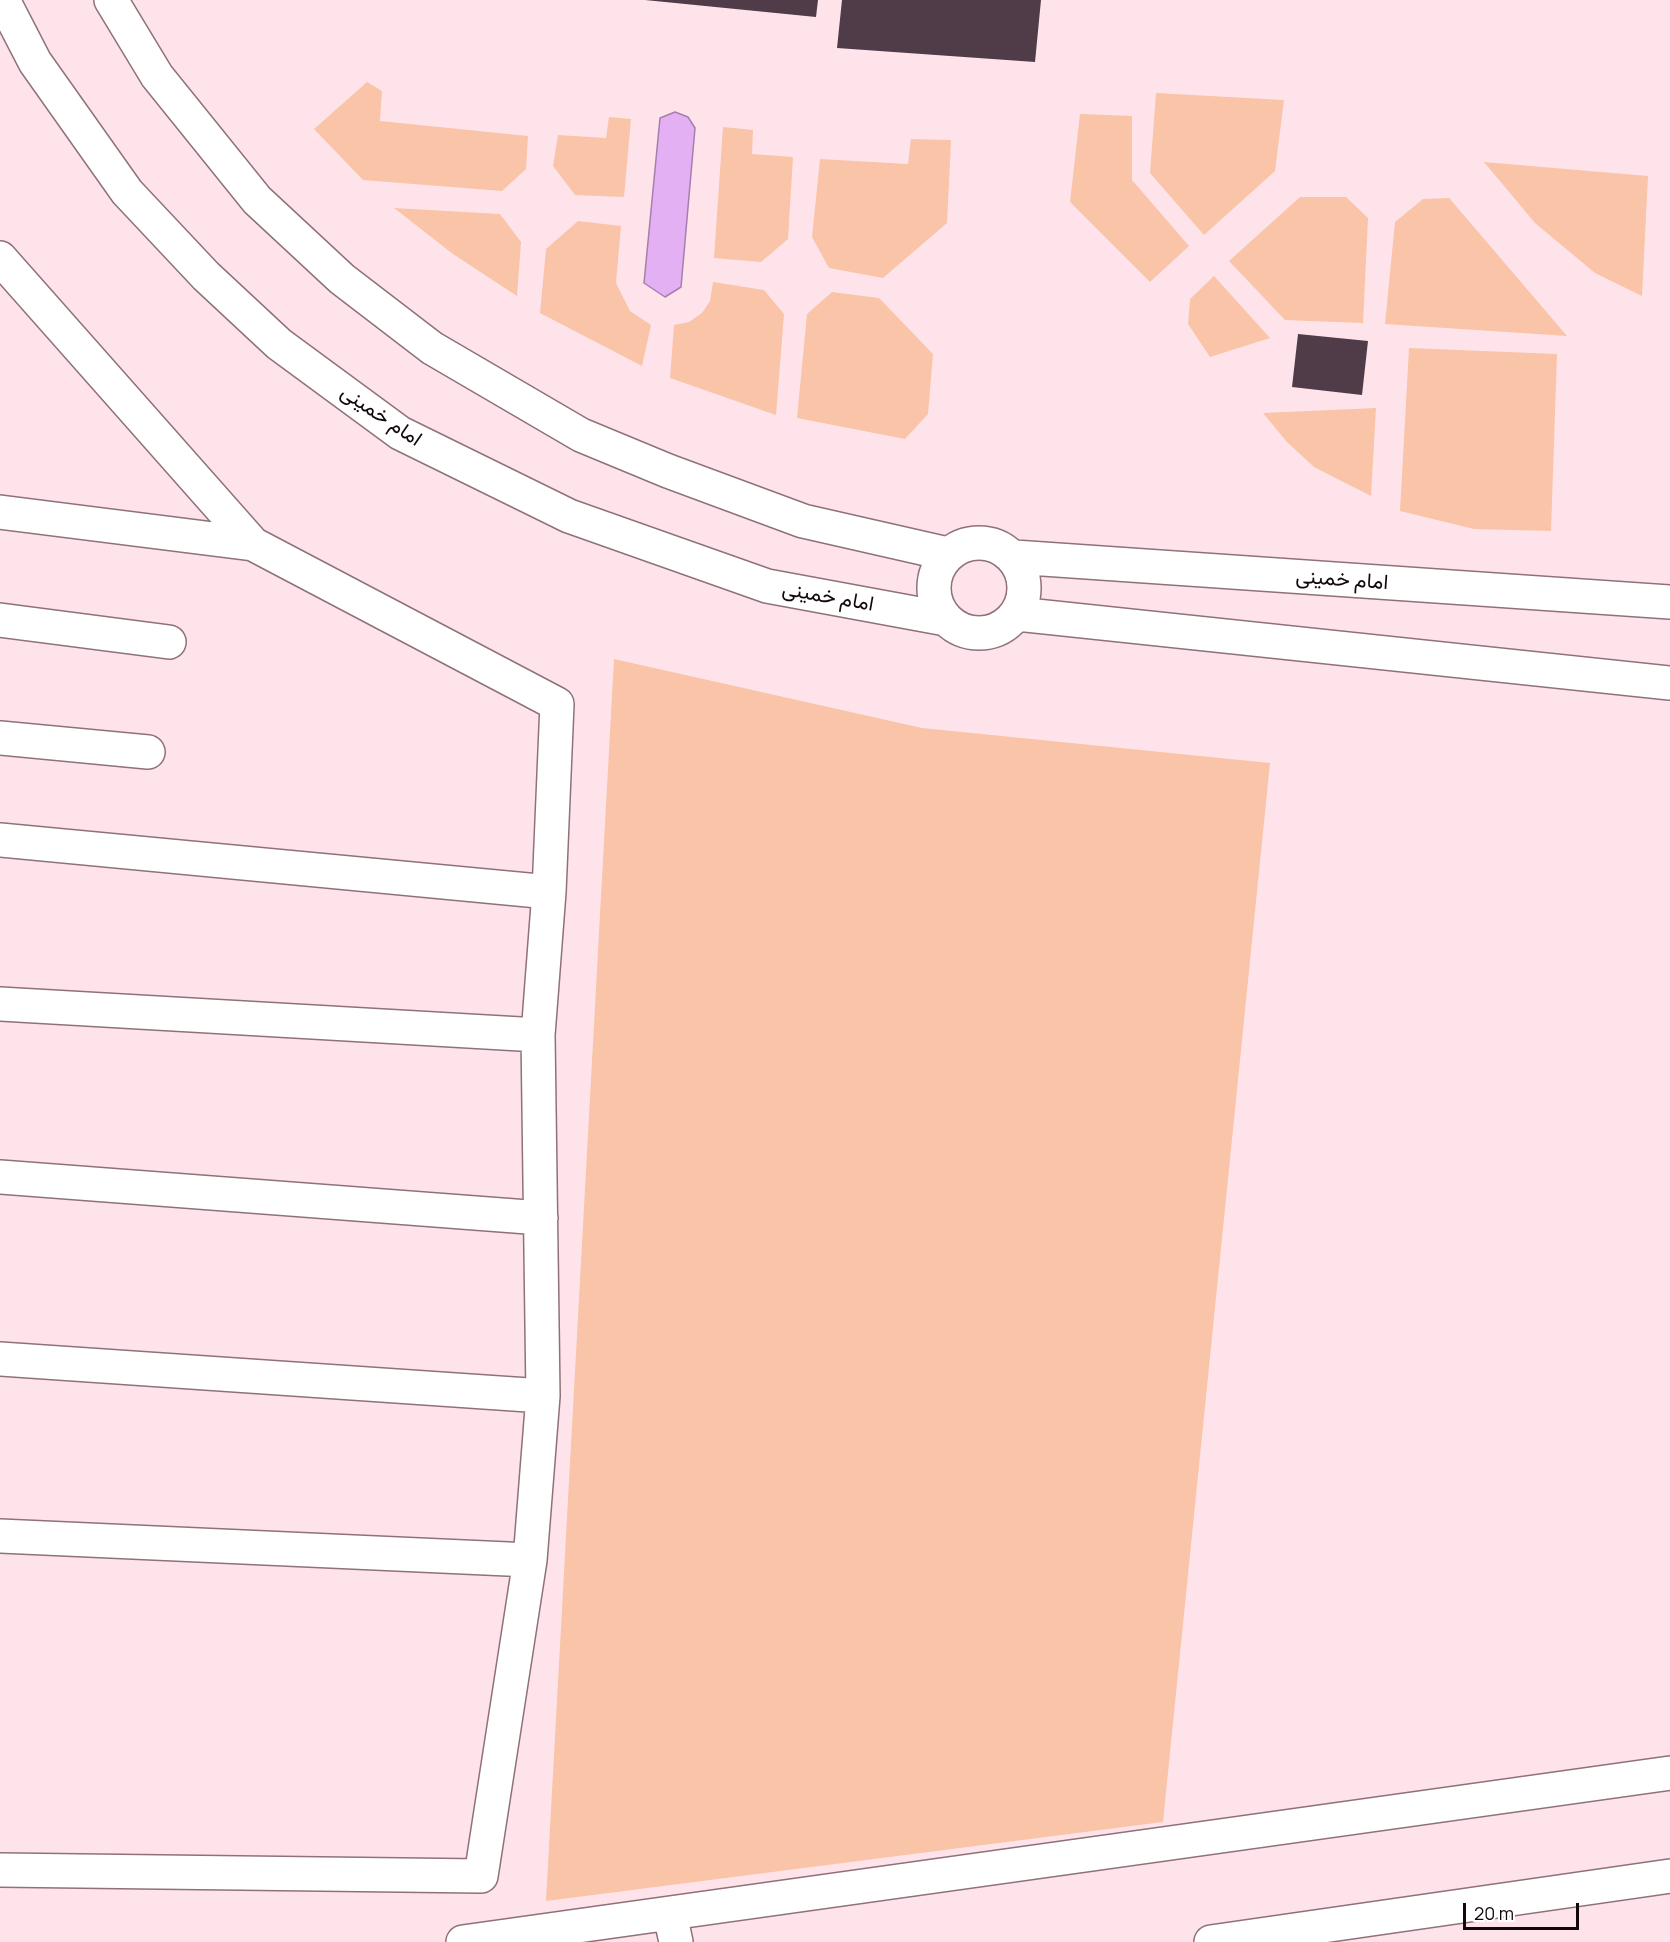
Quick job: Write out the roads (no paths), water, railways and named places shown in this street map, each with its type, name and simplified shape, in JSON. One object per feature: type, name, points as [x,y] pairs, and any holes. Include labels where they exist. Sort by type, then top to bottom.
[{"type":"street","name":"امام خمینی","points":[[3,0],[35,62],[127,192],[206,276],[279,344],[400,434],[569,516],[767,586],[945,619]]},
{"type":"street","points":[[111,0],[158,76],[257,200],[342,279],[432,348],[580,435],[668,471],[803,521],[948,554]]},
{"type":"street","points":[[0,258],[253,544]]},
{"type":"street","points":[[0,512],[253,544],[557,704],[549,892],[538,1035],[543,1396],[530,1560],[481,1876],[0,1870]]},
{"type":"street","points":[[982,542],[1005,549],[1014,557],[1022,571],[1025,585],[1023,600],[1017,614],[996,630],[982,633],[962,630],[945,619],[934,593],[934,579],[939,566],[948,554],[969,543],[982,542]]},
{"type":"street","name":"امام خمینی","points":[[1014,557],[1670,602]]},
{"type":"street","points":[[1017,614],[1670,684]]},
{"type":"street","points":[[0,620],[169,642]]},
{"type":"street","points":[[0,738],[148,752]]},
{"type":"street","points":[[0,840],[549,892]]},
{"type":"street","points":[[0,1004],[538,1035]]},
{"type":"street","points":[[0,1177],[541,1218]]},
{"type":"street","points":[[0,1359],[543,1396]]},
{"type":"street","points":[[0,1536],[530,1560]]},
{"type":"street","points":[[463,1942],[673,1928],[1670,1773]]},
{"type":"street","points":[[1211,1942],[1670,1876]]}]
